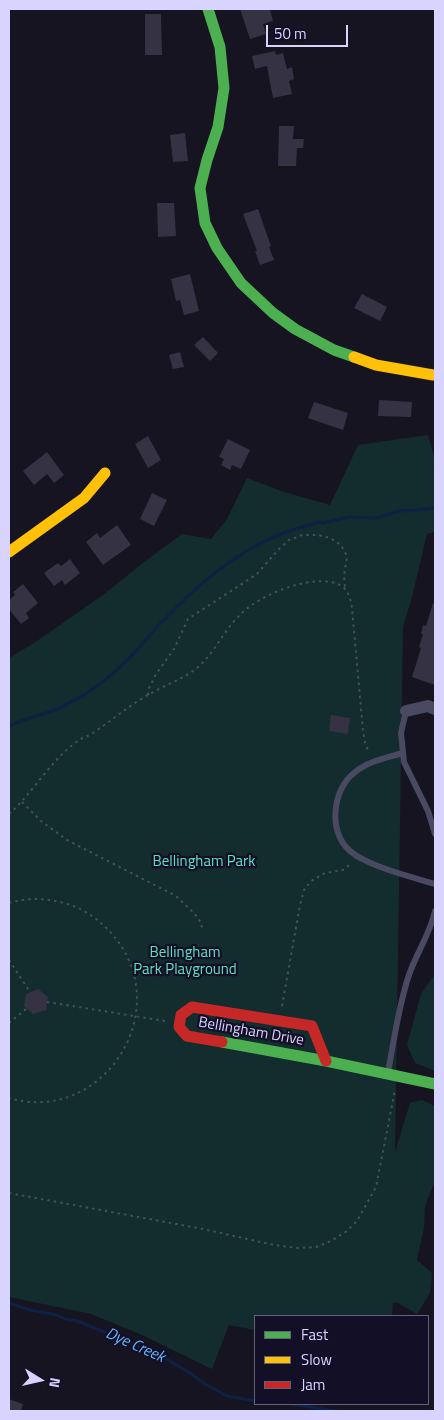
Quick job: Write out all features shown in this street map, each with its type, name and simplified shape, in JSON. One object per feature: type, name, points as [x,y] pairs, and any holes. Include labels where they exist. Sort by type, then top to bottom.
[{"type":"street","points":[[208,9],[220,47],[224,88],[218,126],[200,188],[205,223],[217,248],[241,283],[273,313],[295,329],[334,350],[376,365],[433,375]]},
{"type":"street","points":[[9,552],[84,498],[105,473]]},
{"type":"street","points":[[406,711],[428,706],[435,709]]},
{"type":"street","name":"Bellingham Drive","points":[[326,1061],[312,1026],[192,1007],[181,1014],[179,1027],[187,1036],[326,1061],[435,1084]]},
{"type":"lane","points":[[406,711],[401,733],[404,762],[428,810],[435,834]]},
{"type":"lane","points":[[403,754],[372,762],[353,774],[341,789],[335,808],[336,827],[343,844],[359,858],[435,884]]},
{"type":"lane","points":[[393,1075],[399,1010],[408,977],[433,922],[435,911]]},
{"type":"path","points":[[148,695],[149,688],[156,674],[174,649],[188,619],[257,574],[278,550],[290,540],[302,536],[318,535],[330,538],[341,545],[347,556],[344,576],[345,588],[350,597],[352,608],[364,737],[372,762]]},
{"type":"path","points":[[9,814],[22,802],[56,762],[80,740],[92,734],[148,695],[194,670],[207,659],[231,624],[243,611],[266,596],[283,589],[314,582],[332,582],[345,588]]},
{"type":"path","points":[[22,802],[41,821],[67,840],[176,896],[202,924],[201,931]]},
{"type":"path","points":[[279,1021],[304,890],[311,881],[325,873],[343,870],[359,858]]},
{"type":"path","points":[[9,903],[30,899],[66,903],[98,920],[111,932],[130,963],[135,980],[137,998],[132,1034],[114,1065],[101,1078],[86,1089],[52,1101],[34,1102],[9,1098]]},
{"type":"path","points":[[9,960],[30,992]]},
{"type":"path","points":[[47,1002],[180,1024]]},
{"type":"path","points":[[9,1022],[26,1009]]},
{"type":"path","points":[[9,1193],[203,1229],[274,1245],[298,1248],[316,1246],[348,1232],[357,1221],[376,1187],[393,1075]]},
{"type":"green space","name":"Bellingham Park","points":[[428,435],[435,459],[435,532],[427,534],[403,627],[395,1152],[410,1103],[422,1100],[435,1106],[435,1181],[425,1206],[424,1228],[417,1260],[432,1273],[430,1293],[417,1314],[398,1303],[393,1303],[392,1315],[254,1315],[254,1330],[229,1325],[212,1369],[142,1335],[91,1314],[9,1297],[9,658],[103,595],[182,534],[211,539],[227,519],[247,478],[284,492],[330,505],[358,445]]},
{"type":"green space","points":[[435,974],[435,1071],[415,1063],[407,1045],[421,994]]},
{"type":"building","points":[[240,9],[270,9],[273,21],[263,24],[266,34],[250,39]]},
{"type":"building","points":[[145,14],[161,14],[162,55],[145,55]]},
{"type":"building","points":[[275,51],[276,55],[283,53],[287,69],[292,67],[294,79],[289,81],[292,94],[273,98],[267,66],[255,69],[252,56]]},
{"type":"building","points":[[279,126],[294,126],[293,139],[304,139],[303,148],[297,148],[296,166],[278,166]]},
{"type":"building","points":[[185,133],[188,161],[173,162],[170,135]]},
{"type":"building","points":[[157,203],[174,203],[176,236],[158,237]]},
{"type":"building","points":[[258,209],[274,260],[260,265],[255,251],[257,251],[243,214]]},
{"type":"building","points":[[190,274],[199,311],[184,315],[180,300],[176,301],[171,279]]},
{"type":"building","points":[[362,294],[387,307],[380,321],[354,308]]},
{"type":"building","points":[[203,337],[218,353],[210,361],[194,345]]},
{"type":"building","points":[[180,352],[184,367],[173,369],[169,355]]},
{"type":"building","points":[[379,400],[412,402],[411,417],[378,416]]},
{"type":"building","points":[[314,402],[348,413],[343,430],[308,418]]},
{"type":"building","points":[[148,436],[161,460],[148,468],[135,444]]},
{"type":"building","points":[[228,439],[250,450],[241,469],[232,465],[230,470],[221,465],[224,459],[219,457]]},
{"type":"building","points":[[47,452],[64,475],[54,483],[47,474],[34,485],[23,471]]},
{"type":"building","points":[[152,493],[167,500],[154,526],[140,519]]},
{"type":"building","points":[[117,525],[131,545],[103,565],[86,542],[97,533],[100,538]]},
{"type":"building","points":[[70,559],[80,573],[65,585],[62,580],[54,586],[44,573],[58,563],[61,566]]},
{"type":"building","points":[[23,584],[38,603],[26,613],[29,618],[21,624],[9,609],[9,600],[15,595],[13,592]]},
{"type":"building","points":[[433,603],[435,604],[435,685],[412,677],[421,648],[419,647],[423,634],[421,634],[423,625],[426,626]]},
{"type":"building","points":[[331,715],[350,718],[348,734],[329,731]]},
{"type":"building","points":[[38,989],[48,997],[46,1010],[33,1014],[24,1006],[26,994]]},
{"type":"building","points":[[9,1399],[23,1404],[21,1411],[9,1411]]},
{"type":"waterway","points":[[9,726],[61,708],[84,695],[123,664],[159,625],[205,581],[233,560],[265,541],[283,533],[319,522],[323,523],[349,517],[376,518],[403,510],[435,508]]},
{"type":"waterway","name":"Dye Creek","points":[[9,1303],[77,1321],[115,1336],[161,1356],[227,1396],[254,1401]]},
{"type":"waterway","name":"Dye Creek","points":[[298,1405],[335,1411]]},
{"type":"traffic: fast","points":[[208,9],[220,47],[224,88],[218,127],[200,188],[205,223],[217,248],[241,283],[273,313],[295,329],[334,350],[354,357]]},
{"type":"traffic: fast","points":[[222,1042],[435,1084]]},
{"type":"traffic: slow","points":[[354,357],[376,365],[433,375]]},
{"type":"traffic: slow","points":[[9,552],[84,498],[105,473]]},
{"type":"traffic: jam","points":[[222,1042],[187,1036],[179,1027],[181,1015],[192,1007],[312,1026],[326,1061]]},
{"type":"park label","name":"Bellingham Park Playground","points":[[185,962]]}]
